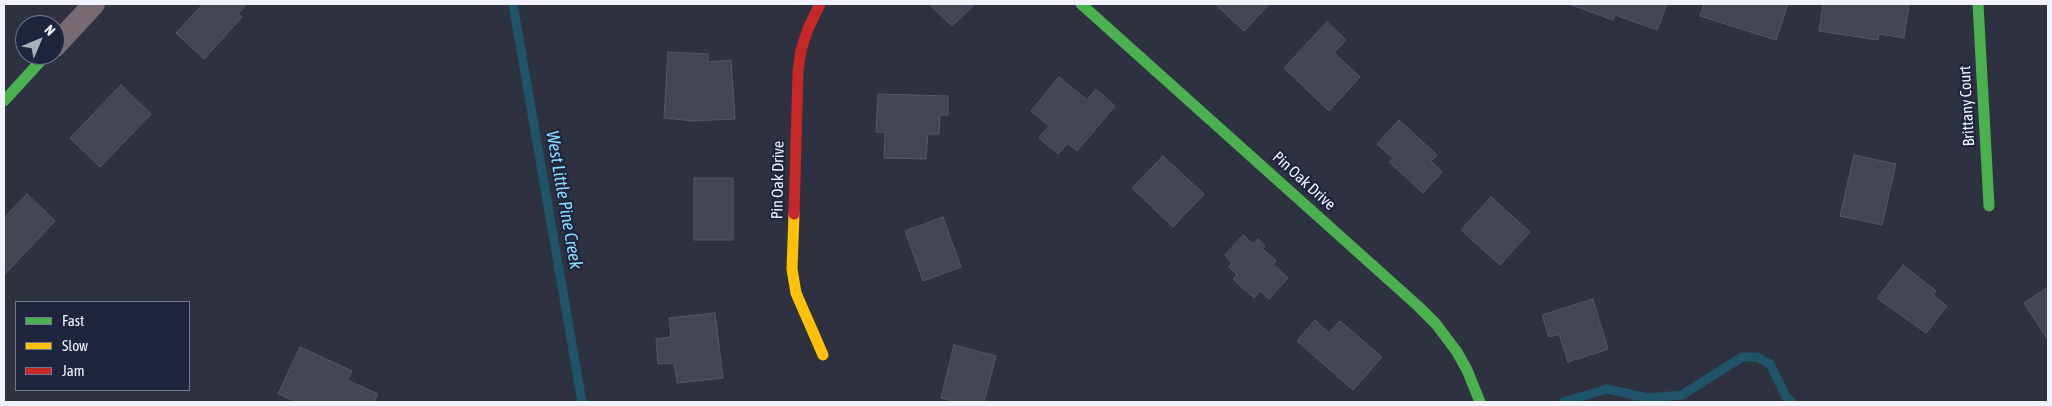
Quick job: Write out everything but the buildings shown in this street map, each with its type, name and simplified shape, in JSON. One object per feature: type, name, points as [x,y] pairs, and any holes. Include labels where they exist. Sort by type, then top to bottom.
[{"type":"street","points":[[65,35],[94,4]]},
{"type":"street","name":"Pin Oak Drive","points":[[820,4],[808,29],[801,50],[798,71],[792,269],[796,293],[823,355]]},
{"type":"street","name":"Pin Oak Drive","points":[[1081,4],[1418,306],[1436,324],[1457,352],[1467,370],[1480,402]]},
{"type":"street","name":"Brittany Court","points":[[1978,4],[1989,206]]},
{"type":"street","points":[[4,101],[37,65]]},
{"type":"waterway","name":"West Little Pine Creek","points":[[513,4],[582,402]]},
{"type":"waterway","points":[[1563,402],[1607,389],[1648,398],[1682,395],[1742,357],[1757,357],[1770,364],[1786,397],[1792,402]]},
{"type":"traffic: fast","points":[[1081,4],[1418,306],[1436,324],[1457,352],[1467,370],[1480,402]]},
{"type":"traffic: fast","points":[[1978,4],[1989,206]]},
{"type":"traffic: fast","points":[[4,101],[37,65]]},
{"type":"traffic: slow","points":[[794,214],[792,269],[796,293],[823,355]]},
{"type":"traffic: jam","points":[[794,214],[798,71],[801,50],[808,29],[820,4]]}]
